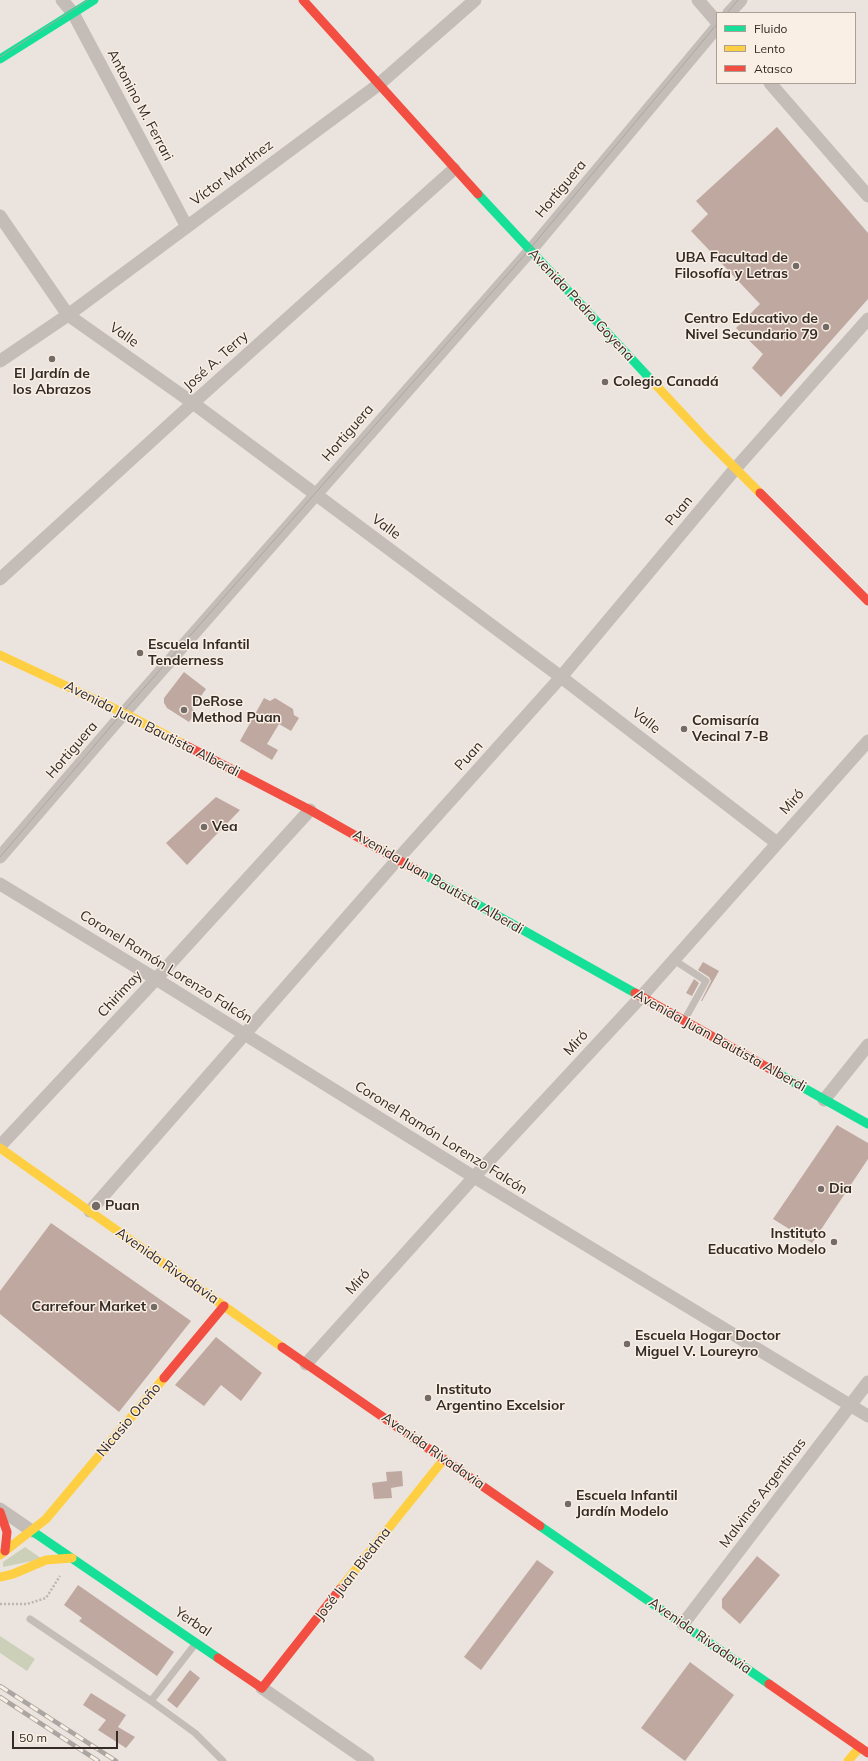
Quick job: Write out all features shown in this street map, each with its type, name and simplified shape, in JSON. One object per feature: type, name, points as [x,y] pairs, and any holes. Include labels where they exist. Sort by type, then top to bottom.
[{"type":"main road","points":[[0,59],[94,0]]},
{"type":"main road","name":"Avenida Pedro Goyena","points":[[303,0],[454,169],[735,469],[868,600]]},
{"type":"main road","name":"Avenida Juan Bautista Alberdi","points":[[0,655],[124,713],[310,810],[868,1124]]},
{"type":"main road","name":"Avenida Rivadavia","points":[[0,1147],[306,1364],[868,1753]]},
{"type":"main road","name":"Nicasio Oroño","points":[[2,1553],[46,1519],[224,1306]]},
{"type":"main road","name":"José Juan Biedma","points":[[262,1688],[444,1459]]},
{"type":"main road","points":[[0,1512],[7,1532],[2,1553]]},
{"type":"main road","name":"Yerbal","points":[[32,1531],[262,1688]]},
{"type":"main road","points":[[0,1577],[13,1574],[46,1560],[72,1558]]},
{"type":"main road","points":[[848,1761],[860,1747]]},
{"type":"street","name":"Antonino M. Ferrari","points":[[62,0],[73,13],[187,227]]},
{"type":"street","name":"Víctor Martínez","points":[[0,362],[68,315],[378,85],[475,0]]},
{"type":"street","points":[[698,0],[716,21]]},
{"type":"street","points":[[730,12],[741,0]]},
{"type":"street","name":"Hortiguera","points":[[0,857],[124,713],[530,251],[716,28]]},
{"type":"street","points":[[771,84],[868,196]]},
{"type":"street","name":"José A. Terry","points":[[0,579],[193,403],[454,169]]},
{"type":"street","name":"Valle","points":[[0,216],[68,315],[193,403],[562,677],[777,843]]},
{"type":"street","name":"Puan","points":[[90,1211],[397,860],[562,677],[735,469],[868,319]]},
{"type":"street","name":"Miró","points":[[306,1364],[474,1177],[641,997],[868,741]]},
{"type":"street","name":"Chirimay","points":[[0,1147],[310,810]]},
{"type":"street","name":"Coronel Ramón Lorenzo Falcón","points":[[0,884],[156,979],[474,1177],[868,1416]]},
{"type":"street","points":[[824,1100],[868,1046]]},
{"type":"street","name":"Malvinas Argentinas","points":[[683,1624],[868,1382]]},
{"type":"street","name":"Yerbal","points":[[0,1509],[32,1531]]},
{"type":"street","name":"Yerbal","points":[[262,1688],[368,1761]]},
{"type":"lane","points":[[674,960],[706,981],[683,1021]]},
{"type":"lane","points":[[30,1619],[195,1734],[223,1761]]},
{"type":"lane","points":[[151,1702],[196,1643]]},
{"type":"path","points":[[0,1604],[27,1604],[46,1598],[72,1558]]},
{"type":"green space","points":[[25,1547],[42,1559],[3,1567],[3,1562]]},
{"type":"green space","points":[[0,1636],[35,1659],[27,1671],[0,1653]]},
{"type":"building","name":"UBA Facultad de Filosofía y Letras","points":[[777,127],[868,233],[868,299],[781,397],[752,368],[763,354],[736,328],[760,304],[691,231],[708,214],[696,201]]},
{"type":"building","points":[[184,672],[206,689],[192,709],[196,712],[189,722],[167,708],[164,703],[164,698]]},
{"type":"building","points":[[264,698],[270,701],[275,698],[293,709],[294,715],[299,718],[291,731],[279,724],[267,744],[278,750],[272,760],[240,741]]},
{"type":"building","name":"Vea","points":[[216,797],[240,810],[187,865],[166,843]]},
{"type":"building","points":[[703,962],[719,971],[701,1001],[711,981],[709,977],[698,970]]},
{"type":"building","points":[[694,979],[699,983],[692,996],[686,993]]},
{"type":"building","name":"Dia","points":[[837,1125],[868,1143],[868,1159],[812,1243],[773,1219]]},
{"type":"building","points":[[51,1223],[191,1321],[119,1412],[0,1314],[0,1291]]},
{"type":"building","points":[[216,1337],[262,1373],[241,1401],[221,1385],[204,1406],[175,1385]]},
{"type":"building","points":[[402,1471],[403,1486],[391,1488],[392,1498],[374,1499],[372,1483],[387,1481],[386,1472]]},
{"type":"building","points":[[757,1556],[780,1575],[740,1624],[722,1608],[722,1599]]},
{"type":"building","points":[[537,1560],[554,1572],[481,1670],[464,1657]]},
{"type":"building","points":[[78,1585],[174,1652],[157,1676],[79,1621],[82,1618],[64,1605]]},
{"type":"building","points":[[690,1662],[734,1695],[685,1761],[641,1728]]},
{"type":"building","points":[[190,1670],[200,1678],[177,1708],[167,1700]]},
{"type":"building","points":[[91,1693],[126,1715],[118,1727],[135,1737],[126,1748],[98,1730],[106,1720],[83,1705]]},
{"type":"tram line","points":[[0,57],[88,0]]},
{"type":"tram line","points":[[728,12],[738,0]]},
{"type":"tram line","points":[[0,857],[123,712],[529,250],[716,25]]},
{"type":"railway","points":[[0,1686],[116,1761]]},
{"type":"railway","points":[[0,1697],[98,1761]]},
{"type":"traffic: fast","points":[[0,59],[94,0]]},
{"type":"traffic: fast","points":[[478,194],[654,383]]},
{"type":"traffic: fast","points":[[425,875],[635,993]]},
{"type":"traffic: fast","points":[[779,1074],[868,1124]]},
{"type":"traffic: fast","points":[[540,1526],[769,1684]]},
{"type":"traffic: fast","points":[[32,1531],[218,1658]]},
{"type":"traffic: slow","points":[[654,383],[706,439],[760,493]]},
{"type":"traffic: slow","points":[[0,655],[124,713],[183,744]]},
{"type":"traffic: slow","points":[[0,1148],[282,1347]]},
{"type":"traffic: slow","points":[[0,1555],[46,1519],[164,1378]]},
{"type":"traffic: slow","points":[[340,1589],[444,1459]]},
{"type":"traffic: slow","points":[[0,1577],[13,1574],[46,1560],[72,1558]]},
{"type":"traffic: slow","points":[[848,1761],[860,1747]]},
{"type":"traffic: jam","points":[[303,0],[478,194]]},
{"type":"traffic: jam","points":[[760,493],[868,601]]},
{"type":"traffic: jam","points":[[183,744],[310,810],[425,875]]},
{"type":"traffic: jam","points":[[635,993],[779,1074]]},
{"type":"traffic: jam","points":[[164,1378],[224,1306]]},
{"type":"traffic: jam","points":[[282,1347],[540,1526]]},
{"type":"traffic: jam","points":[[0,1512],[7,1532],[5,1551]]},
{"type":"traffic: jam","points":[[218,1658],[262,1688],[340,1589]]},
{"type":"traffic: jam","points":[[769,1684],[868,1753]]},
{"type":"place","name":"UBA Facultad de Filosofía y Letras","points":[[796,266]]},
{"type":"place","name":"Centro Educativo de Nivel Secundario 79","points":[[826,327]]},
{"type":"place","name":"El Jardín de los Abrazos","points":[[52,359]]},
{"type":"place","name":"Colegio Canadá","points":[[605,382]]},
{"type":"place","name":"Escuela Infantil Tenderness","points":[[140,653]]},
{"type":"place","name":"DeRose Method Puan","points":[[184,710]]},
{"type":"place","name":"Comisaría Vecinal 7-B","points":[[684,729]]},
{"type":"place","name":"Vea","points":[[204,827]]},
{"type":"place","name":"Dia","points":[[821,1189]]},
{"type":"place","name":"Puan","points":[[96,1206]]},
{"type":"place","name":"Instituto Educativo Modelo","points":[[834,1242]]},
{"type":"place","name":"Carrefour Market","points":[[154,1307]]},
{"type":"place","name":"Escuela Hogar Doctor Miguel V. Loureyro","points":[[627,1344]]},
{"type":"place","name":"Instituto Argentino Excelsior","points":[[428,1398]]},
{"type":"place","name":"Escuela Infantil Jardín Modelo","points":[[568,1504]]}]
